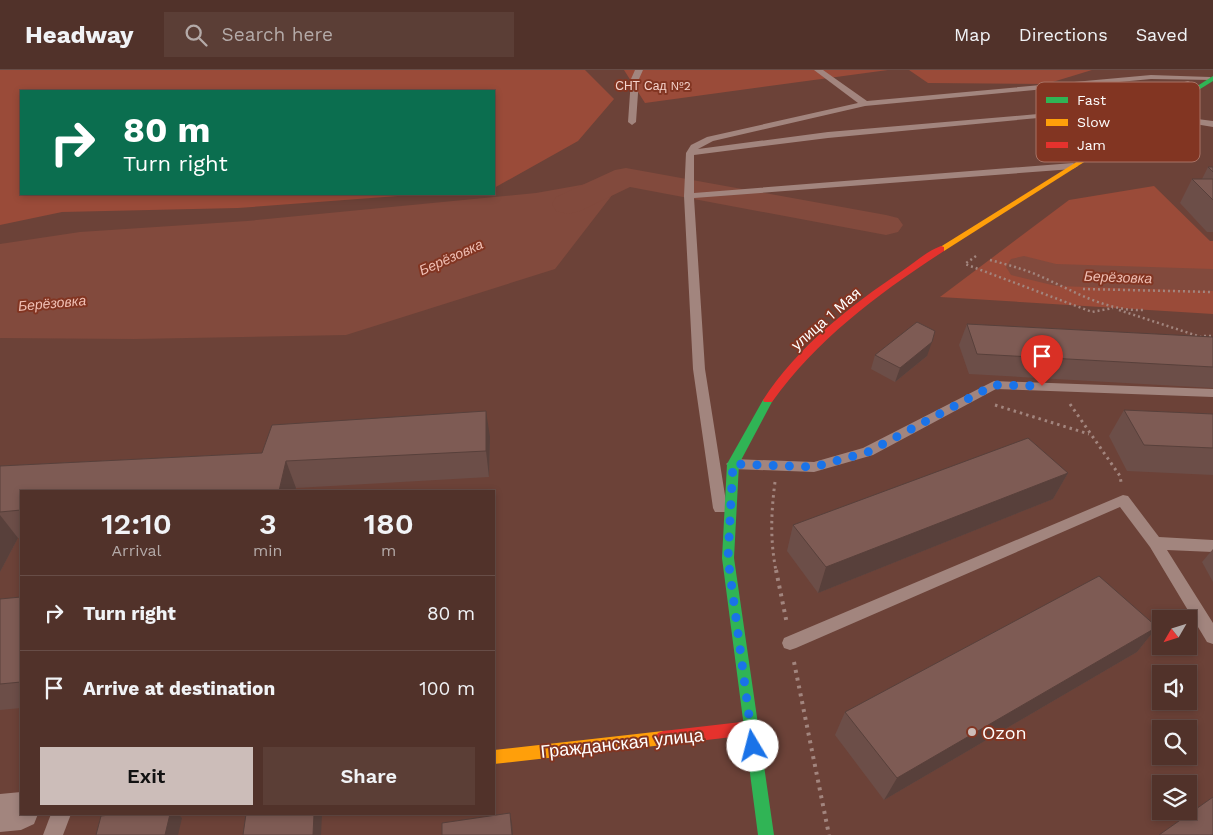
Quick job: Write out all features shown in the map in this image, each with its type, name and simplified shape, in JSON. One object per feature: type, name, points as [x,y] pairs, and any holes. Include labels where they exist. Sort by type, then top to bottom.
[{"type":"main road","name":"улица 1 Мая","points":[[1200,86],[1212,78]]},
{"type":"main road","name":"улица 1 Мая","points":[[766,835],[728,558],[733,464],[774,391],[809,350],[920,262],[1079,162]]},
{"type":"main road","name":"Гражданская улица","points":[[495,757],[750,728]]},
{"type":"street","points":[[0,813],[20,811]]},
{"type":"lane","points":[[632,122],[636,78],[639,70]]},
{"type":"lane","points":[[818,70],[865,104]]},
{"type":"lane","points":[[1098,82],[1151,77],[1212,78]]},
{"type":"lane","points":[[1192,82],[1212,78]]},
{"type":"lane","points":[[728,558],[698,369],[689,196],[689,155],[694,147],[710,139],[865,104],[1036,88]]},
{"type":"lane","points":[[689,155],[828,136],[1036,116]]},
{"type":"lane","points":[[1200,122],[1213,124]]},
{"type":"lane","points":[[689,196],[1073,166]]},
{"type":"lane","points":[[733,464],[814,467],[868,452],[994,385],[1213,393]]},
{"type":"lane","points":[[790,643],[1123,500],[1155,543],[1213,637]]},
{"type":"lane","points":[[1155,543],[1213,546]]},
{"type":"lane","points":[[53,835],[61,815]]},
{"type":"path","points":[[976,256],[965,264],[1092,312],[1114,308],[1144,310],[1152,307]]},
{"type":"path","points":[[990,260],[1040,276],[1100,304],[1213,341]]},
{"type":"path","points":[[1083,289],[1213,292]]},
{"type":"path","points":[[1188,297],[1207,292]]},
{"type":"path","points":[[1202,336],[1213,336]]},
{"type":"path","points":[[1058,387],[1120,476],[1123,500]]},
{"type":"path","points":[[970,398],[1090,434]]},
{"type":"green space","points":[[0,70],[585,70],[614,99],[578,141],[495,187],[495,90],[20,90],[20,195],[412,195],[238,208],[62,212],[0,225]]},
{"type":"green space","name":"СНТ Сад №2","points":[[624,70],[888,70],[645,103]]},
{"type":"green space","points":[[909,70],[1092,70],[1053,82],[1036,82],[1036,84],[928,83]]},
{"type":"green space","points":[[1154,186],[1210,241],[1213,241],[1213,314],[940,297],[1069,200]]},
{"type":"water","points":[[626,177],[555,269],[346,335],[134,339],[0,338],[0,244],[80,232],[247,221],[536,193]]},
{"type":"water","points":[[1060,268],[1213,271],[1213,289],[1061,283],[1056,275]]},
{"type":"building","points":[[1192,179],[1213,179],[1213,200]]},
{"type":"building","points":[[917,322],[935,331],[932,342],[900,368],[875,355]]},
{"type":"building","points":[[967,324],[1213,337],[1213,367],[977,354]]},
{"type":"building","points":[[1124,410],[1213,414],[1213,448],[1144,445]]},
{"type":"building","points":[[486,411],[486,451],[286,461],[279,490],[20,490],[20,510],[0,512],[0,466],[262,453],[272,425]]},
{"type":"building","points":[[1028,438],[1068,473],[826,567],[793,525]]},
{"type":"building","points":[[1099,576],[1152,623],[1152,630],[897,778],[845,712]]},
{"type":"building","points":[[20,597],[20,682],[0,684],[0,599]]},
{"type":"building","points":[[1213,797],[1213,835],[1159,835],[1180,820],[1197,820],[1197,808]]},
{"type":"building","points":[[510,813],[512,835],[442,835],[442,823]]},
{"type":"building","points":[[170,815],[165,835],[96,835],[101,816]]},
{"type":"building","points":[[246,815],[314,815],[313,835],[243,835]]},
{"type":"waterway","name":"Берёзовка","points":[[568,204],[626,177],[886,225]]},
{"type":"waterway","name":"Берёзовка","points":[[1024,267],[1056,275],[1213,280]]},
{"type":"traffic: fast","points":[[1200,86],[1213,78]]},
{"type":"traffic: fast","points":[[766,835],[728,558],[733,464],[768,400]]},
{"type":"traffic: slow","points":[[941,249],[1080,162]]},
{"type":"traffic: slow","points":[[495,757],[663,738]]},
{"type":"traffic: jam","points":[[768,400],[783,379],[823,337],[895,279],[941,249]]},
{"type":"traffic: jam","points":[[663,738],[750,728]]},
{"type":"place","name":"Ozon","points":[[972,732]]},
{"type":"route","points":[[753,746],[728,558],[733,464],[814,467],[868,452],[994,385],[1042,386]]}]
